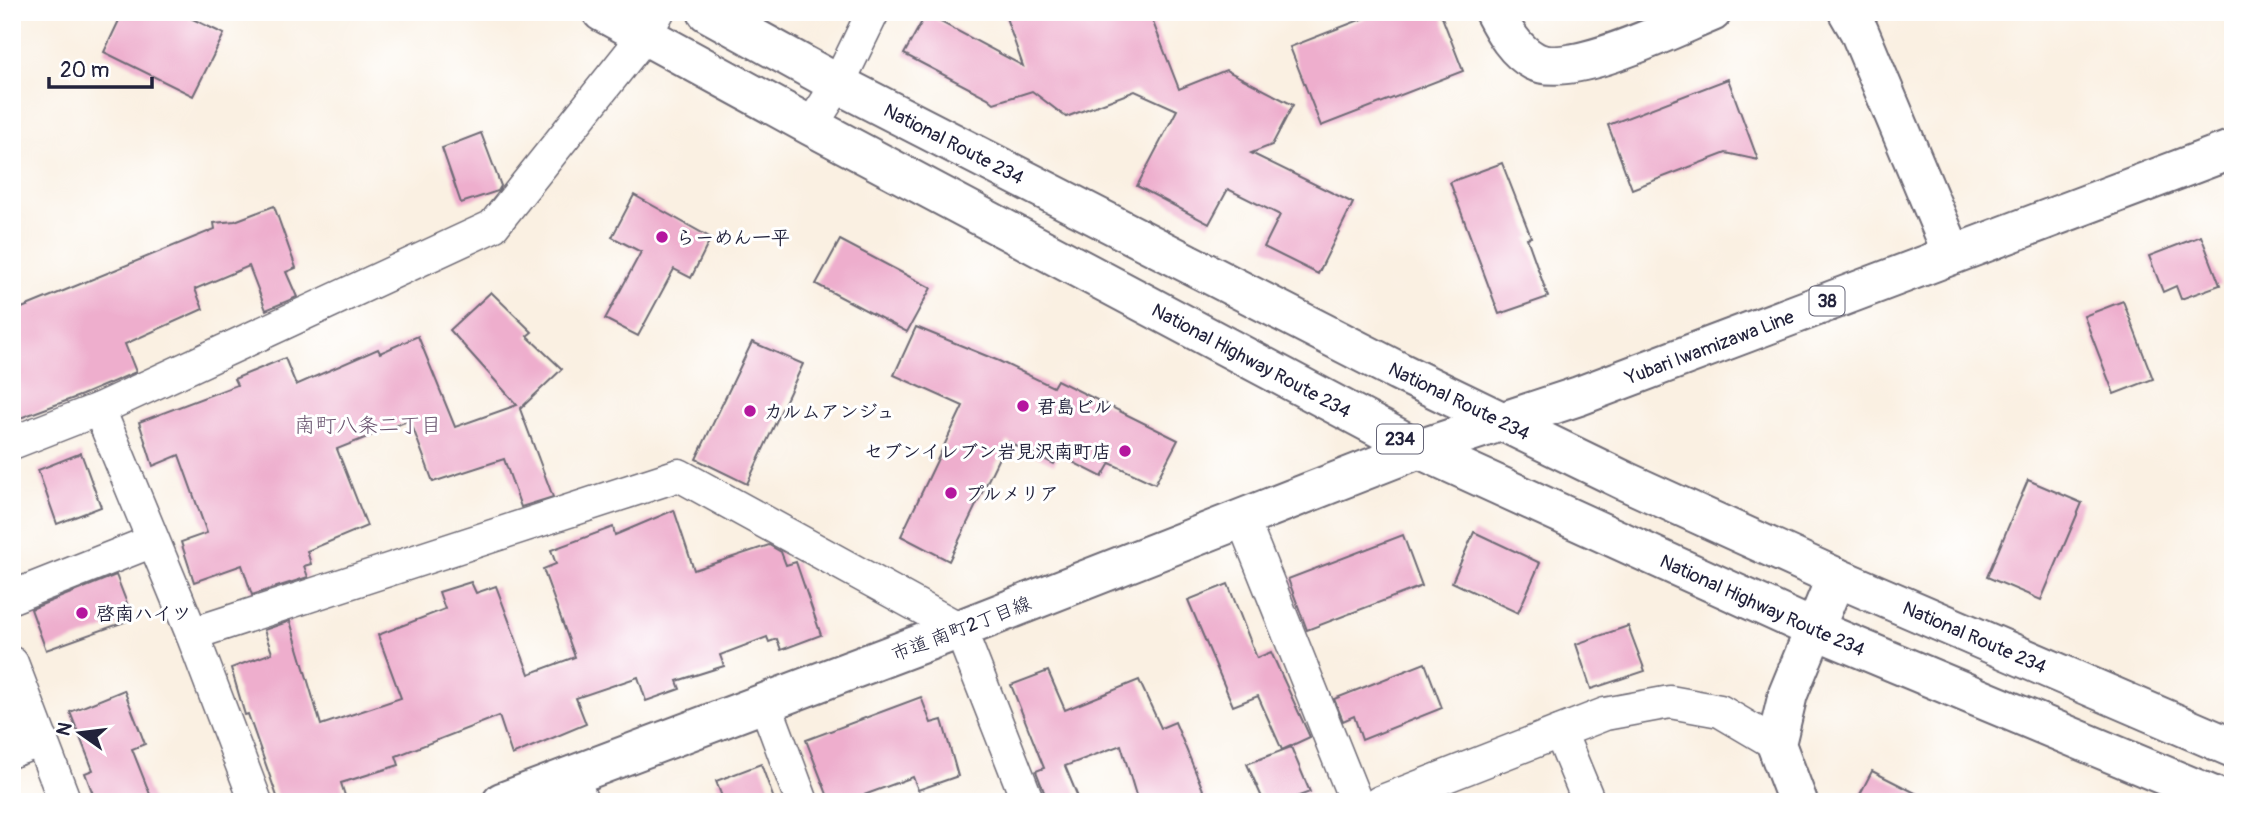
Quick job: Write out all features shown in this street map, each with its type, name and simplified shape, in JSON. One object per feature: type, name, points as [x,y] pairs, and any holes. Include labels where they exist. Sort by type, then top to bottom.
[{"type":"main road","name":"National Highway Route 234","points":[[602,12],[651,23],[811,126],[1419,449],[1814,629],[2228,802]]},
{"type":"main road","name":"National Route 234","points":[[707,12],[838,84],[1501,421],[1625,481],[1836,577],[2233,748]]},
{"type":"main road","points":[[1494,12],[1512,43],[1535,62],[1557,67],[1611,53],[1713,12]]},
{"type":"main road","points":[[1848,12],[1859,31],[1952,253]]},
{"type":"main road","name":"Yubari Iwamizawa Line","points":[[1419,449],[1579,396],[2233,149]]},
{"type":"main road","name":"市道 南町2丁目線","points":[[502,802],[577,788],[765,703],[1419,449]]},
{"type":"main road","points":[[1798,802],[1776,744],[1788,694],[1836,577]]},
{"type":"street","points":[[811,126],[838,84],[873,12]]},
{"type":"street","points":[[12,443],[99,409],[493,226],[651,23]]},
{"type":"street","points":[[99,409],[192,634],[256,802]]},
{"type":"street","points":[[192,634],[679,475],[960,629],[1028,802]]},
{"type":"street","points":[[1242,518],[1356,802]]},
{"type":"street","points":[[12,597],[153,541]]},
{"type":"street","points":[[12,663],[65,802]]},
{"type":"street","points":[[1380,802],[1605,714],[1670,702],[1720,711],[1776,744]]},
{"type":"street","points":[[765,703],[802,802]]},
{"type":"street","points":[[1560,732],[1589,802]]},
{"type":"street","points":[[12,751],[42,740]]},
{"type":"building","points":[[123,12],[178,12],[224,34],[193,96],[104,52]]},
{"type":"building","points":[[1004,12],[1149,12],[1179,89],[1226,70],[1293,105],[1272,145],[1251,153],[1353,203],[1318,274],[1264,247],[1280,215],[1228,189],[1209,224],[1137,186],[1177,110],[1135,91],[1066,117],[1032,91],[994,103],[904,54],[926,14],[1023,66]]},
{"type":"building","points":[[1380,12],[1440,12],[1463,71],[1321,126],[1290,47]]},
{"type":"building","points":[[1728,79],[1758,160],[1726,153],[1632,189],[1608,125]]},
{"type":"building","points":[[481,133],[501,186],[498,191],[461,203],[442,148]]},
{"type":"building","points":[[1502,163],[1531,237],[1527,238],[1548,297],[1499,314],[1450,182]]},
{"type":"building","points":[[634,195],[711,238],[691,278],[674,269],[638,336],[605,319],[641,252],[612,237]]},
{"type":"building","points":[[274,206],[296,268],[286,272],[297,297],[266,310],[249,266],[195,289],[203,309],[125,344],[136,372],[12,421],[12,312],[215,229],[214,223],[235,221]]},
{"type":"building","points":[[2201,236],[2220,285],[2181,299],[2176,286],[2163,292],[2149,256]]},
{"type":"building","points":[[840,240],[931,288],[907,332],[816,284]]},
{"type":"building","points":[[491,292],[532,332],[527,336],[562,369],[520,409],[553,497],[521,507],[504,459],[433,482],[410,420],[337,449],[367,526],[307,551],[311,564],[304,566],[308,577],[252,595],[242,565],[194,582],[181,542],[207,533],[179,455],[153,466],[139,422],[237,385],[234,379],[285,358],[296,385],[378,349],[380,353],[418,336],[455,427],[517,405],[450,330]]},
{"type":"building","points":[[2123,301],[2153,379],[2114,394],[2084,316]]},
{"type":"building","points":[[916,327],[999,361],[1053,387],[1057,380],[1178,440],[1155,484],[1110,463],[1102,477],[1059,455],[1054,464],[1007,441],[949,561],[901,536],[963,406],[894,375]]},
{"type":"building","name":"カルムアンジュ","points":[[752,342],[803,364],[747,484],[696,459]]},
{"type":"building","points":[[81,453],[101,507],[57,524],[38,470]]},
{"type":"building","points":[[2028,480],[2082,503],[2041,600],[1987,577]]},
{"type":"building","points":[[674,510],[694,570],[769,545],[781,552],[786,565],[796,562],[821,635],[781,650],[777,639],[769,642],[767,637],[720,655],[724,666],[677,681],[680,689],[646,701],[638,677],[576,698],[586,724],[512,755],[499,716],[396,756],[399,765],[341,783],[347,802],[279,802],[248,714],[245,715],[231,668],[272,653],[264,630],[290,621],[321,725],[401,698],[378,635],[445,609],[439,592],[471,582],[476,593],[496,586],[529,674],[575,657],[543,569],[556,564],[551,550],[613,527],[615,535]]},
{"type":"building","points":[[1474,532],[1540,563],[1518,613],[1452,582]]},
{"type":"building","points":[[1403,535],[1422,586],[1307,630],[1288,579]]},
{"type":"building","name":"啓南ハイツ","points":[[116,575],[133,619],[46,650],[31,609]]},
{"type":"building","points":[[1228,584],[1257,658],[1271,652],[1310,737],[1282,750],[1258,696],[1233,706],[1188,600]]},
{"type":"building","points":[[1628,626],[1645,671],[1591,689],[1576,644]]},
{"type":"building","points":[[1425,663],[1442,708],[1362,740],[1354,716],[1343,721],[1334,699]]},
{"type":"building","points":[[1048,671],[1065,710],[1139,680],[1161,728],[1175,722],[1208,802],[1138,802],[1121,745],[1065,766],[1080,802],[1048,802],[1036,771],[1044,768],[1011,685]]},
{"type":"building","points":[[124,690],[145,744],[132,749],[153,802],[96,802],[85,773],[93,770],[70,712]]},
{"type":"building","points":[[921,697],[931,723],[942,720],[958,776],[918,790],[913,777],[845,802],[830,802],[806,740]]},
{"type":"building","points":[[1291,747],[1310,792],[1283,802],[1264,802],[1247,764]]},
{"type":"building","points":[[761,764],[775,802],[724,802],[716,781]]},
{"type":"building","points":[[1872,771],[1933,802],[1856,802]]},
{"type":"place","name":"らーめん一平","points":[[662,237]]},
{"type":"place","name":"君島ビル","points":[[1023,406]]},
{"type":"place","name":"カルムアンジュ","points":[[750,411]]},
{"type":"place","name":"セブンイレブン岩見沢南町店","points":[[1125,451]]},
{"type":"place","name":"プルメリア","points":[[951,493]]},
{"type":"place","name":"啓南ハイツ","points":[[82,613]]},
{"type":"district","name":"南町八条二丁目","points":[[368,425]]}]
